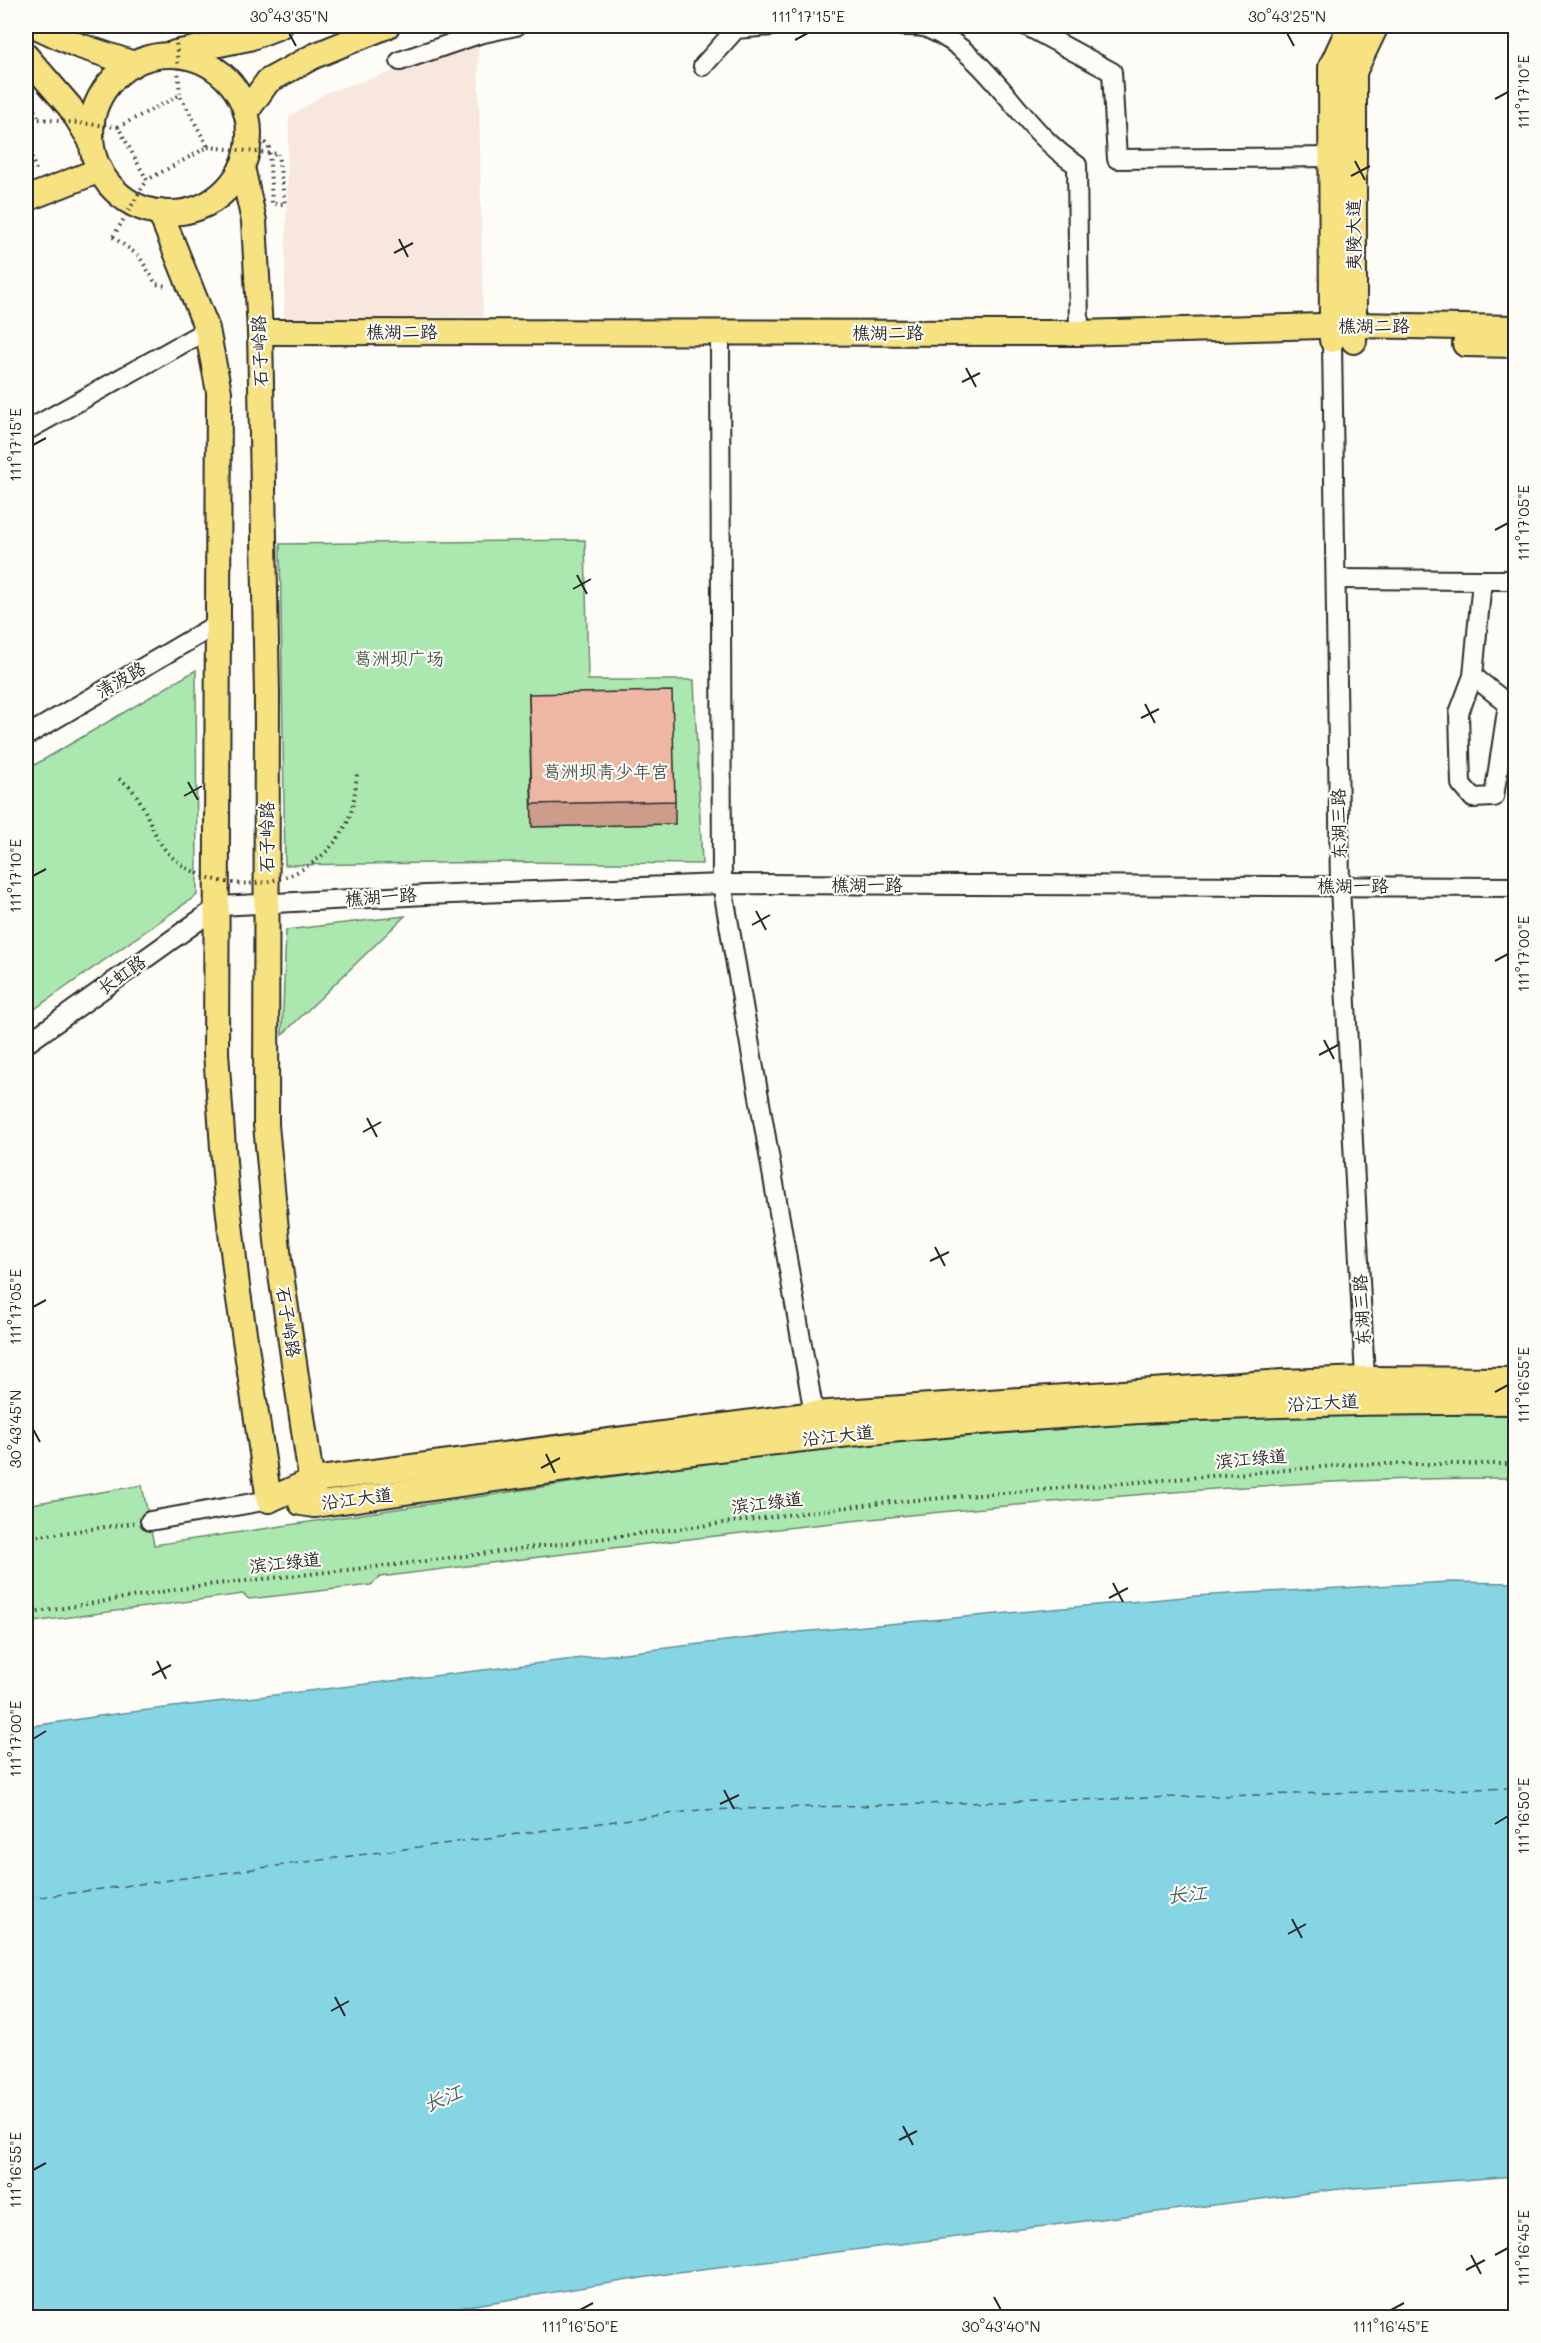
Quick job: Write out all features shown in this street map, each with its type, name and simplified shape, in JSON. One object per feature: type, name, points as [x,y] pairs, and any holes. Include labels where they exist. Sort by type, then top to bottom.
[{"type":"main road","points":[[36,26],[76,45],[134,64]]},
{"type":"main road","points":[[92,141],[93,120],[99,100],[110,83],[134,64],[164,55],[249,38],[280,26]]},
{"type":"main road","points":[[247,119],[268,81],[314,56],[387,26]]},
{"type":"main road","name":"夷陵大道","points":[[1343,333],[1332,157],[1331,67],[1350,26]]},
{"type":"main road","name":"夷陵大道","points":[[1343,333],[1354,72],[1376,26]]},
{"type":"main road","points":[[26,56],[70,106],[92,141],[100,170],[115,191],[129,200],[160,212],[185,212],[209,203],[228,188],[242,167],[248,147],[247,119],[236,91],[221,74],[204,62],[184,56],[164,55]]},
{"type":"main road","name":"石子岭路","points":[[242,167],[254,221],[260,340],[267,707],[266,1125],[279,1261],[315,1505]]},
{"type":"main road","points":[[34,196],[100,170]]},
{"type":"main road","points":[[160,212],[207,330],[219,392],[217,624],[219,906],[216,1053],[226,1188],[237,1286],[269,1500]]},
{"type":"main road","name":"樵湖二路","points":[[260,340],[720,346],[1079,346],[1343,333],[1515,328]]},
{"type":"main road","name":"樵湖二路","points":[[260,340],[1343,333],[1515,345]]},
{"type":"main road","name":"沿江大道","points":[[269,1500],[313,1480],[814,1414],[1365,1378],[1515,1380]]},
{"type":"main road","name":"沿江大道","points":[[269,1500],[315,1505],[717,1449],[870,1432],[1147,1411],[1319,1403],[1515,1402]]},
{"type":"street","points":[[400,61],[479,34],[516,26]]},
{"type":"street","points":[[703,66],[736,29],[772,26]]},
{"type":"street","points":[[902,26],[927,27],[963,49],[1044,139],[1077,165],[1079,333]]},
{"type":"street","points":[[1027,26],[1112,72],[1117,159],[1332,157]]},
{"type":"street","points":[[26,431],[207,330]]},
{"type":"street","name":"东湖三路","points":[[1343,333],[1336,579],[1340,886],[1365,1378]]},
{"type":"street","points":[[720,346],[722,884],[814,1414]]},
{"type":"street","points":[[1336,579],[1515,580]]},
{"type":"street","points":[[1473,676],[1508,704],[1494,796],[1473,798],[1461,784],[1460,713],[1473,676],[1482,580]]},
{"type":"street","name":"清波路","points":[[26,736],[217,624]]},
{"type":"street","name":"樵湖一路","points":[[219,906],[426,895],[722,884],[1515,887]]},
{"type":"street","name":"长虹路","points":[[26,1044],[219,906]]},
{"type":"street","points":[[150,1521],[269,1500]]},
{"type":"path","points":[[175,26],[180,95],[208,147]]},
{"type":"path","points":[[26,94],[39,119],[118,127],[180,95]]},
{"type":"path","points":[[192,290],[156,284],[139,256],[113,237],[147,180],[208,147],[278,154],[285,204],[272,204],[269,147],[247,119]]},
{"type":"path","points":[[118,127],[147,180]]},
{"type":"path","points":[[26,140],[34,196]]},
{"type":"path","points":[[118,779],[132,786],[153,832],[170,855],[190,870],[207,877],[242,883],[281,880],[305,869],[320,857],[346,825],[354,806],[357,774]]},
{"type":"path","name":"滨江绿道","points":[[26,1614],[198,1586],[402,1564],[880,1503],[1359,1464],[1515,1464]]},
{"type":"path","points":[[26,1538],[150,1521]]},
{"type":"shaded area","points":[[478,45],[483,317],[284,319],[289,117],[328,92]]},
{"type":"green space","name":"葛洲坝广场","points":[[585,540],[588,680],[694,680],[702,864],[516,862],[285,865],[280,544]]},
{"type":"green space","points":[[196,670],[197,895],[26,1015],[26,770]]},
{"type":"green space","points":[[405,916],[282,1035],[286,930]]},
{"type":"green space","points":[[1515,1409],[1515,1478],[1402,1479],[1233,1488],[893,1517],[636,1545],[380,1577],[371,1585],[249,1599],[243,1594],[26,1623],[26,1505],[142,1485],[154,1545],[785,1451],[1172,1420]]},
{"type":"water","name":"长江","points":[[1448,1582],[1515,1583],[1515,2176],[1340,2189],[678,2272],[402,2317],[26,2317],[26,1727],[107,1715],[800,1632],[1195,1596]]},
{"type":"building","name":"葛洲坝青少年宫","points":[[672,691],[675,801],[532,804],[529,694]]},
{"type":"ferry route","points":[[26,1899],[699,1810],[1516,1788]]}]
